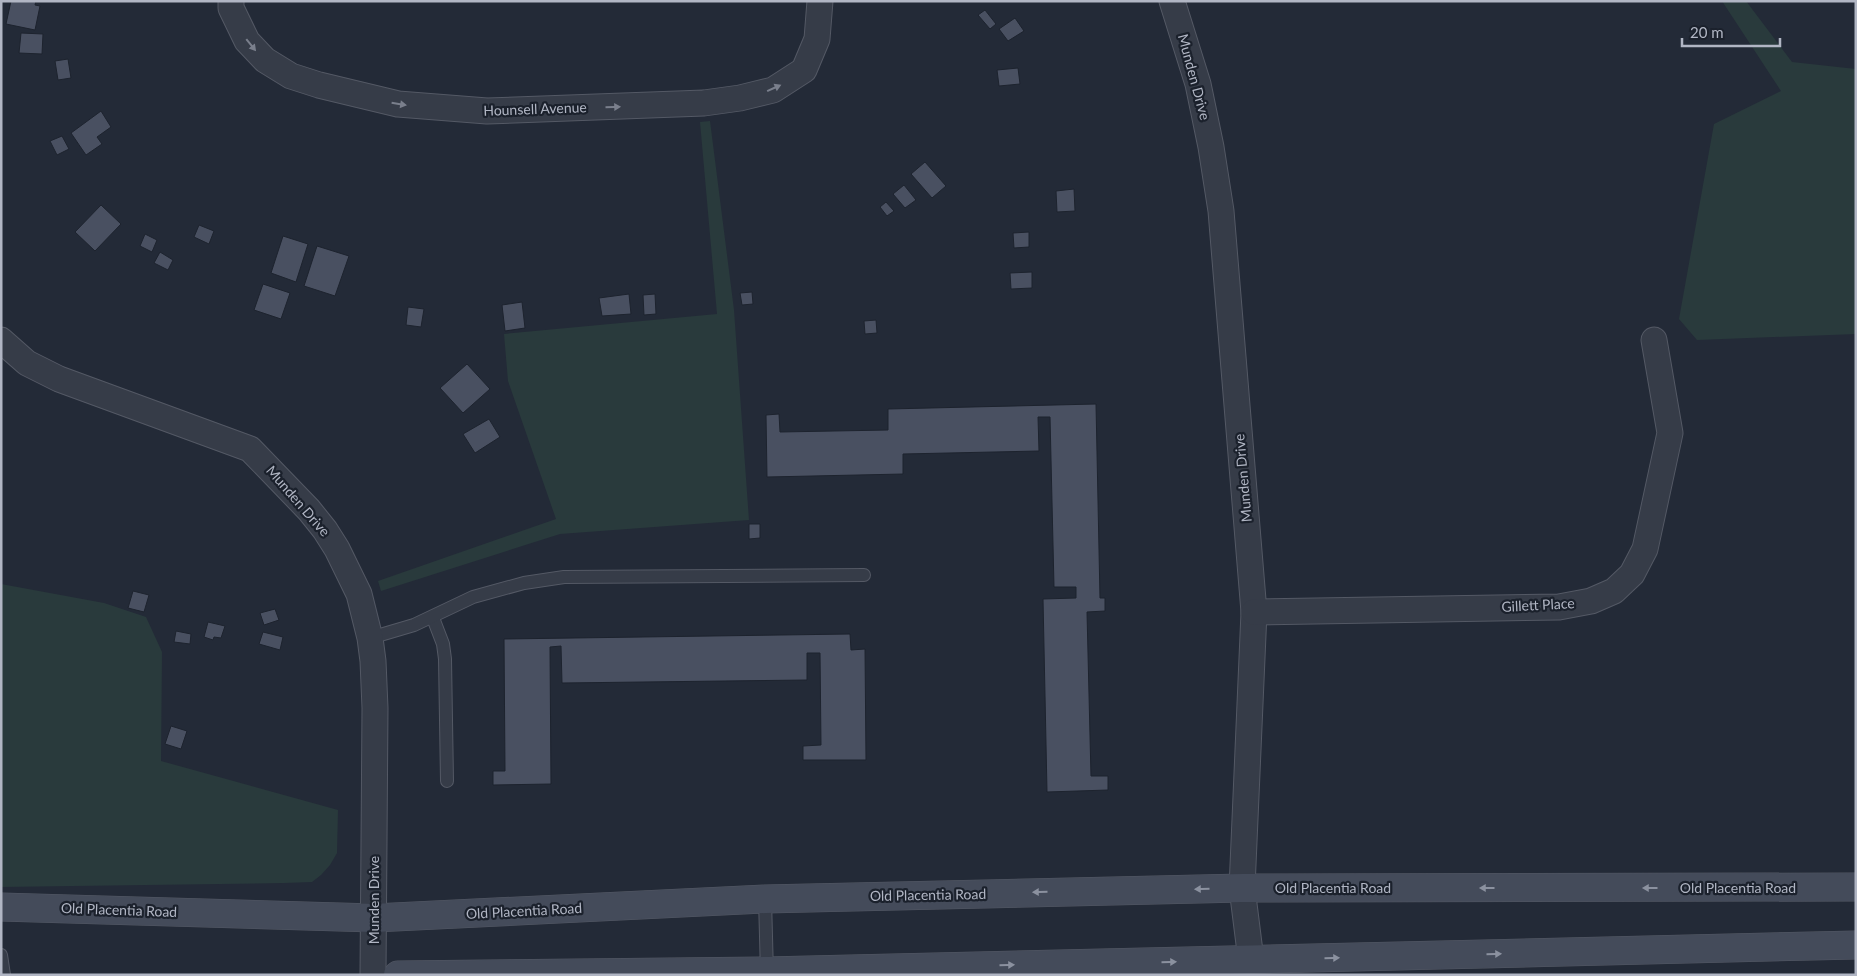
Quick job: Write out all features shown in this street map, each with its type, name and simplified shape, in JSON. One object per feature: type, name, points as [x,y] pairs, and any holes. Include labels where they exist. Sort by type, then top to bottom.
[{"type":"main road","name":"Old Placentia Road","points":[[1,907],[374,918],[765,899],[1242,888],[1856,888]]},
{"type":"main road","points":[[398,975],[1252,967],[1856,946]]},
{"type":"street","name":"Hounsell Avenue","points":[[231,1],[231,8],[247,41],[265,60],[291,76],[319,85],[398,104],[487,111],[704,103],[740,98],[773,90],[804,70],[817,39],[820,1]]},
{"type":"street","name":"Munden Drive","points":[[1172,1],[1198,84],[1212,147],[1222,211],[1254,612],[1242,888],[1252,967]]},
{"type":"street","name":"Munden Drive","points":[[1,340],[27,363],[59,379],[250,449],[309,510],[337,549],[360,594],[373,661],[376,708],[373,975]]},
{"type":"street","name":"Gillett Place","points":[[1254,612],[1559,607],[1590,601],[1614,590],[1632,574],[1644,548],[1670,433],[1654,340]]},
{"type":"lane","points":[[370,638],[433,618],[474,597],[524,583],[564,577],[864,575]]},
{"type":"lane","points":[[433,618],[442,644],[445,660],[447,781]]},
{"type":"lane","points":[[765,899],[767,973]]},
{"type":"lane","points":[[1,955],[4,975]]},
{"type":"shaded area","points":[[1722,1],[1746,1],[1792,62],[1856,69],[1856,334],[1697,340],[1679,319],[1714,124],[1781,91]]},
{"type":"shaded area","points":[[710,121],[734,310],[749,520],[560,534],[381,591],[378,581],[556,519],[508,381],[504,334],[717,314],[700,122]]},
{"type":"shaded area","points":[[1,584],[104,603],[146,617],[162,652],[161,761],[338,810],[337,853],[330,865],[312,882],[1,887]]},
{"type":"building","points":[[11,1],[36,1],[35,5],[40,6],[35,30],[6,24]]},
{"type":"building","points":[[985,10],[996,24],[990,29],[978,15]]},
{"type":"building","points":[[1015,18],[1024,31],[1008,41],[999,29]]},
{"type":"building","points":[[21,33],[43,34],[42,54],[19,53]]},
{"type":"building","points":[[68,59],[71,78],[58,80],[55,61]]},
{"type":"building","points":[[1018,68],[1020,84],[999,86],[997,70]]},
{"type":"building","points":[[101,111],[111,127],[97,137],[102,144],[86,155],[71,133]]},
{"type":"building","points":[[62,136],[69,149],[57,155],[50,141]]},
{"type":"building","points":[[925,162],[946,186],[932,198],[911,174]]},
{"type":"building","points":[[904,185],[916,200],[905,208],[893,194]]},
{"type":"building","points":[[1074,189],[1075,211],[1057,212],[1056,191]]},
{"type":"building","points":[[886,202],[894,211],[887,216],[880,207]]},
{"type":"building","points":[[101,205],[121,224],[95,251],[75,232]]},
{"type":"building","points":[[199,225],[214,231],[209,244],[194,237]]},
{"type":"building","points":[[1029,232],[1029,247],[1014,248],[1013,233]]},
{"type":"building","points":[[145,234],[157,240],[152,252],[140,246]]},
{"type":"building","points":[[283,236],[308,244],[296,282],[271,273]]},
{"type":"building","points":[[317,246],[349,256],[335,296],[304,286]]},
{"type":"building","points":[[160,252],[173,260],[168,270],[154,263]]},
{"type":"building","points":[[1032,272],[1032,288],[1011,289],[1010,273]]},
{"type":"building","points":[[263,284],[290,293],[281,319],[254,310]]},
{"type":"building","points":[[752,292],[753,304],[742,305],[740,293]]},
{"type":"building","points":[[629,294],[631,314],[602,316],[599,298]]},
{"type":"building","points":[[655,294],[656,314],[644,315],[643,295]]},
{"type":"building","points":[[522,302],[525,328],[505,331],[502,305]]},
{"type":"building","points":[[408,307],[424,309],[421,327],[406,325]]},
{"type":"building","points":[[876,320],[877,333],[865,334],[864,321]]},
{"type":"building","points":[[467,364],[490,389],[463,413],[440,388]]},
{"type":"building","points":[[1096,404],[1100,598],[1105,598],[1105,611],[1087,612],[1091,776],[1108,776],[1108,790],[1047,792],[1043,599],[1076,598],[1076,587],[1054,587],[1050,417],[1038,417],[1039,451],[903,454],[903,474],[767,477],[766,415],[779,414],[780,432],[888,430],[888,409]]},
{"type":"building","points":[[489,419],[500,437],[475,453],[463,434]]},
{"type":"building","points":[[749,524],[760,524],[760,538],[749,539]]},
{"type":"building","points":[[133,591],[149,595],[144,612],[128,608]]},
{"type":"building","points":[[275,609],[279,620],[264,625],[260,613]]},
{"type":"building","points":[[208,622],[225,626],[221,638],[214,637],[213,640],[204,637]]},
{"type":"building","points":[[176,631],[191,634],[190,644],[174,642]]},
{"type":"building","points":[[263,632],[283,637],[280,650],[259,644]]},
{"type":"building","points":[[850,634],[851,650],[865,649],[866,760],[803,760],[803,746],[821,745],[820,653],[807,653],[807,680],[562,683],[561,646],[550,647],[551,784],[493,785],[493,771],[505,771],[504,639]]},
{"type":"building","points":[[171,726],[187,731],[181,749],[165,744]]}]
